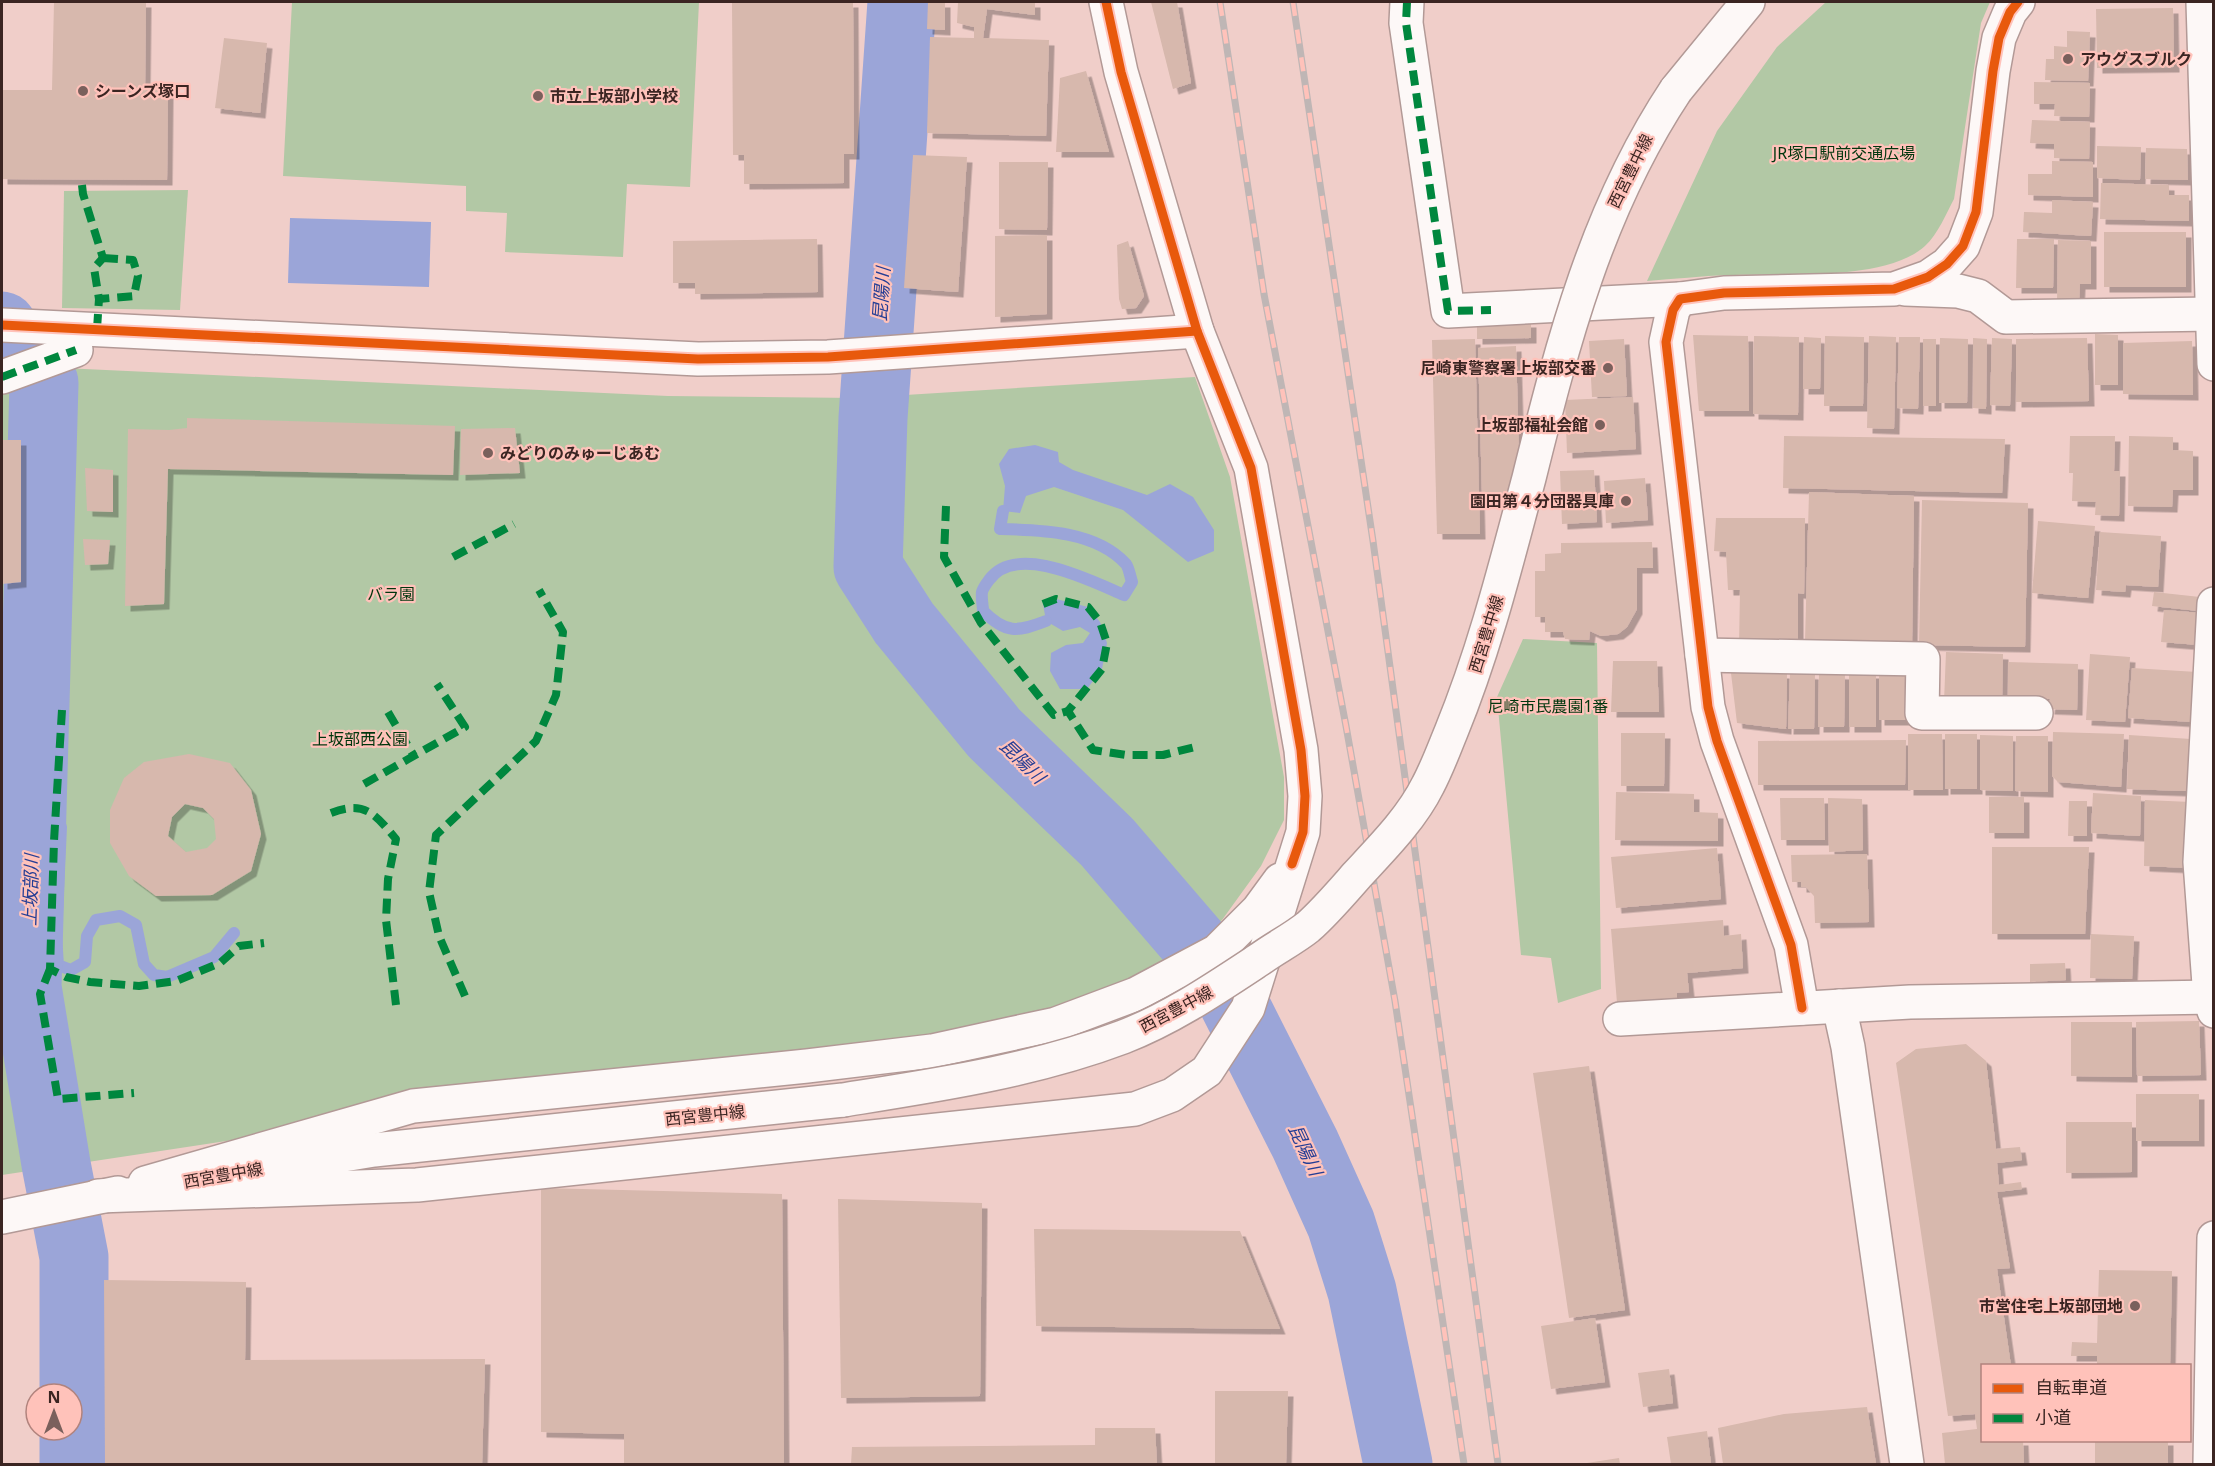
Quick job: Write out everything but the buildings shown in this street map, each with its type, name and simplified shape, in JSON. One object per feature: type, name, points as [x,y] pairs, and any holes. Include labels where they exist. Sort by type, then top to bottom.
[{"type":"street","points":[[89,1198],[417,1185],[1135,1109],[1172,1095],[1206,1071],[1248,1008],[1303,832],[1304,785],[1301,750],[1251,468],[1197,331],[1121,72],[1106,2]]},
{"type":"street","points":[[1407,2],[1406,24],[1448,311],[1680,299],[1724,293],[1894,289],[1958,291],[1978,296],[2006,316],[2212,314]]},
{"type":"street","name":"西宮豊中線","points":[[2,1217],[89,1198],[374,1150],[843,1100],[955,1082],[1046,1061],[1125,1036],[1195,1001],[1308,927],[1398,830],[1428,786],[1482,651],[1557,368],[1584,278],[1601,232],[1623,180],[1653,124],[1676,90],[1748,2]]},
{"type":"street","points":[[1894,289],[1928,277],[1947,264],[1963,246],[1976,212],[1993,71],[2000,38],[2010,12],[2018,2]]},
{"type":"street","points":[[2203,2],[2214,364]]},
{"type":"street","points":[[1680,299],[1673,310],[1666,342],[1708,707],[1717,741],[1791,945],[1802,1008]]},
{"type":"street","points":[[11,325],[698,358],[861,355],[1197,331]]},
{"type":"street","points":[[5,376],[63,355]]},
{"type":"street","points":[[1620,1019],[1910,1002],[2212,1002],[2200,862],[2214,604]]},
{"type":"street","points":[[1702,655],[1923,659],[1922,713],[2036,713]]},
{"type":"street","points":[[89,1198],[413,1106],[932,1051],[1056,1024],[1136,994],[1216,951],[1257,910],[1292,864]]},
{"type":"street","points":[[1839,1006],[1848,1047],[1907,1464]]},
{"type":"street","points":[[2210,1464],[2214,1238]]},
{"type":"green space","points":[[292,2],[699,2],[690,187],[627,184],[623,257],[505,252],[507,213],[466,211],[466,186],[283,176]]},
{"type":"green space","name":"JR塚口駅前交通広場","points":[[1826,2],[1990,2],[1981,23],[1954,199],[1938,230],[1925,246],[1907,258],[1859,270],[1803,274],[1719,275],[1647,281],[1717,131],[1777,47]]},
{"type":"green space","points":[[188,190],[180,310],[62,308],[64,191]]},
{"type":"green space","name":"上坂部西公園","points":[[63,368],[668,396],[857,398],[1195,377],[1230,477],[1284,777],[1284,820],[1261,866],[1222,920],[1193,945],[1140,975],[1044,1012],[899,1041],[394,1094],[233,1140],[2,1175],[2,393]]},
{"type":"green space","name":"尼崎市民農園1番","points":[[1523,639],[1597,643],[1601,989],[1558,1003],[1551,958],[1521,955],[1497,697]]},
{"type":"water","points":[[290,218],[431,222],[429,287],[288,283]]},
{"type":"water","points":[[1035,445],[1058,452],[1059,462],[1073,470],[1147,495],[1170,484],[1193,497],[1214,530],[1214,551],[1188,562],[1123,510],[1054,487],[1026,496],[1020,513],[1003,511],[1005,486],[999,464],[1009,449]]},
{"type":"water","points":[[1056,599],[1088,607],[1100,622],[1107,643],[1102,669],[1087,689],[1060,689],[1050,671],[1051,653],[1066,645],[1083,643],[1090,633],[1080,627],[1063,631],[1046,621],[1043,604]]},
{"type":"waterway","name":"昆陽川","points":[[902,2],[873,418],[868,567],[904,623],[994,733],[1107,842],[1217,970],[1305,1144],[1341,1224],[1362,1291],[1398,1464]]},
{"type":"waterway","name":"上坂部川","points":[[2,326],[44,383],[27,987],[74,1257],[74,1464]]},
{"type":"waterway","points":[[1003,511],[1000,529],[1067,534],[1084,539],[1114,553],[1128,568],[1132,582],[1124,595],[1074,574],[1035,564],[1017,564],[1001,569],[984,588],[983,611],[998,624],[1019,629],[1046,621]]},
{"type":"waterway","points":[[32,828],[61,827],[56,936],[58,965],[71,970],[85,962],[87,936],[96,920],[120,916],[136,925],[144,964],[154,975],[167,977],[214,957],[234,933]]},
{"type":"railway","points":[[1220,2],[1264,294],[1346,726],[1395,1001],[1464,1464]]},
{"type":"railway","points":[[1293,2],[1373,541],[1498,1464]]},
{"type":"marked path","points":[[1407,2],[1406,23],[1448,311],[1491,310]]},
{"type":"marked path","points":[[82,185],[103,258]]},
{"type":"marked path","points":[[103,258],[133,260],[138,276],[134,296],[99,299],[94,268],[103,258]]},
{"type":"marked path","points":[[97,329],[99,299]]},
{"type":"marked path","points":[[2,377],[76,350]]},
{"type":"marked path","points":[[946,506],[944,557],[981,623],[1054,715],[1068,711],[1093,750],[1126,755],[1163,755],[1199,746]]},
{"type":"marked path","points":[[453,557],[514,524]]},
{"type":"marked path","points":[[465,996],[439,936],[429,892],[436,835],[536,741],[556,695],[563,632],[539,590]]},
{"type":"marked path","points":[[1043,604],[1056,599],[1088,607],[1100,622],[1107,643],[1102,669],[1068,711]]},
{"type":"marked path","points":[[364,784],[465,727],[437,684]]},
{"type":"marked path","points":[[62,710],[54,841],[50,969],[66,977],[90,982],[139,986],[176,981],[220,963],[239,946],[264,943]]},
{"type":"marked path","points":[[388,712],[414,756]]},
{"type":"marked path","points":[[331,813],[343,809],[361,809],[375,816],[396,839],[388,879],[386,920],[396,1005]]},
{"type":"marked path","points":[[50,969],[40,994],[58,1099],[134,1093]]},
{"type":"cycle path","points":[[1106,2],[1121,72],[1197,331],[1251,468],[1301,750],[1305,796],[1303,832],[1292,864]]},
{"type":"cycle path","points":[[1802,1008],[1791,945],[1717,741],[1708,707],[1666,342],[1673,310],[1680,299],[1724,293],[1894,289],[1928,277],[1947,264],[1963,246],[1976,212],[1999,38],[2010,12],[2018,2]]},
{"type":"cycle path","points":[[2,325],[698,359],[828,357],[1197,331]]},
{"type":"place","name":"アウグスブルク","points":[[2068,59]]},
{"type":"place","name":"シーンズ塚口","points":[[83,91]]},
{"type":"place","name":"市立上坂部小学校","points":[[538,96]]},
{"type":"place","name":"尼崎東警察署上坂部交番","points":[[1608,368]]},
{"type":"place","name":"上坂部福祉会館","points":[[1600,425]]},
{"type":"place","name":"みどりのみゅーじあむ","points":[[488,453]]},
{"type":"place","name":"園田第４分団器具庫","points":[[1626,501]]},
{"type":"place","name":"市営住宅上坂部団地","points":[[2135,1306]]},
{"type":"park label","name":"バラ園","points":[[391,594]]}]
